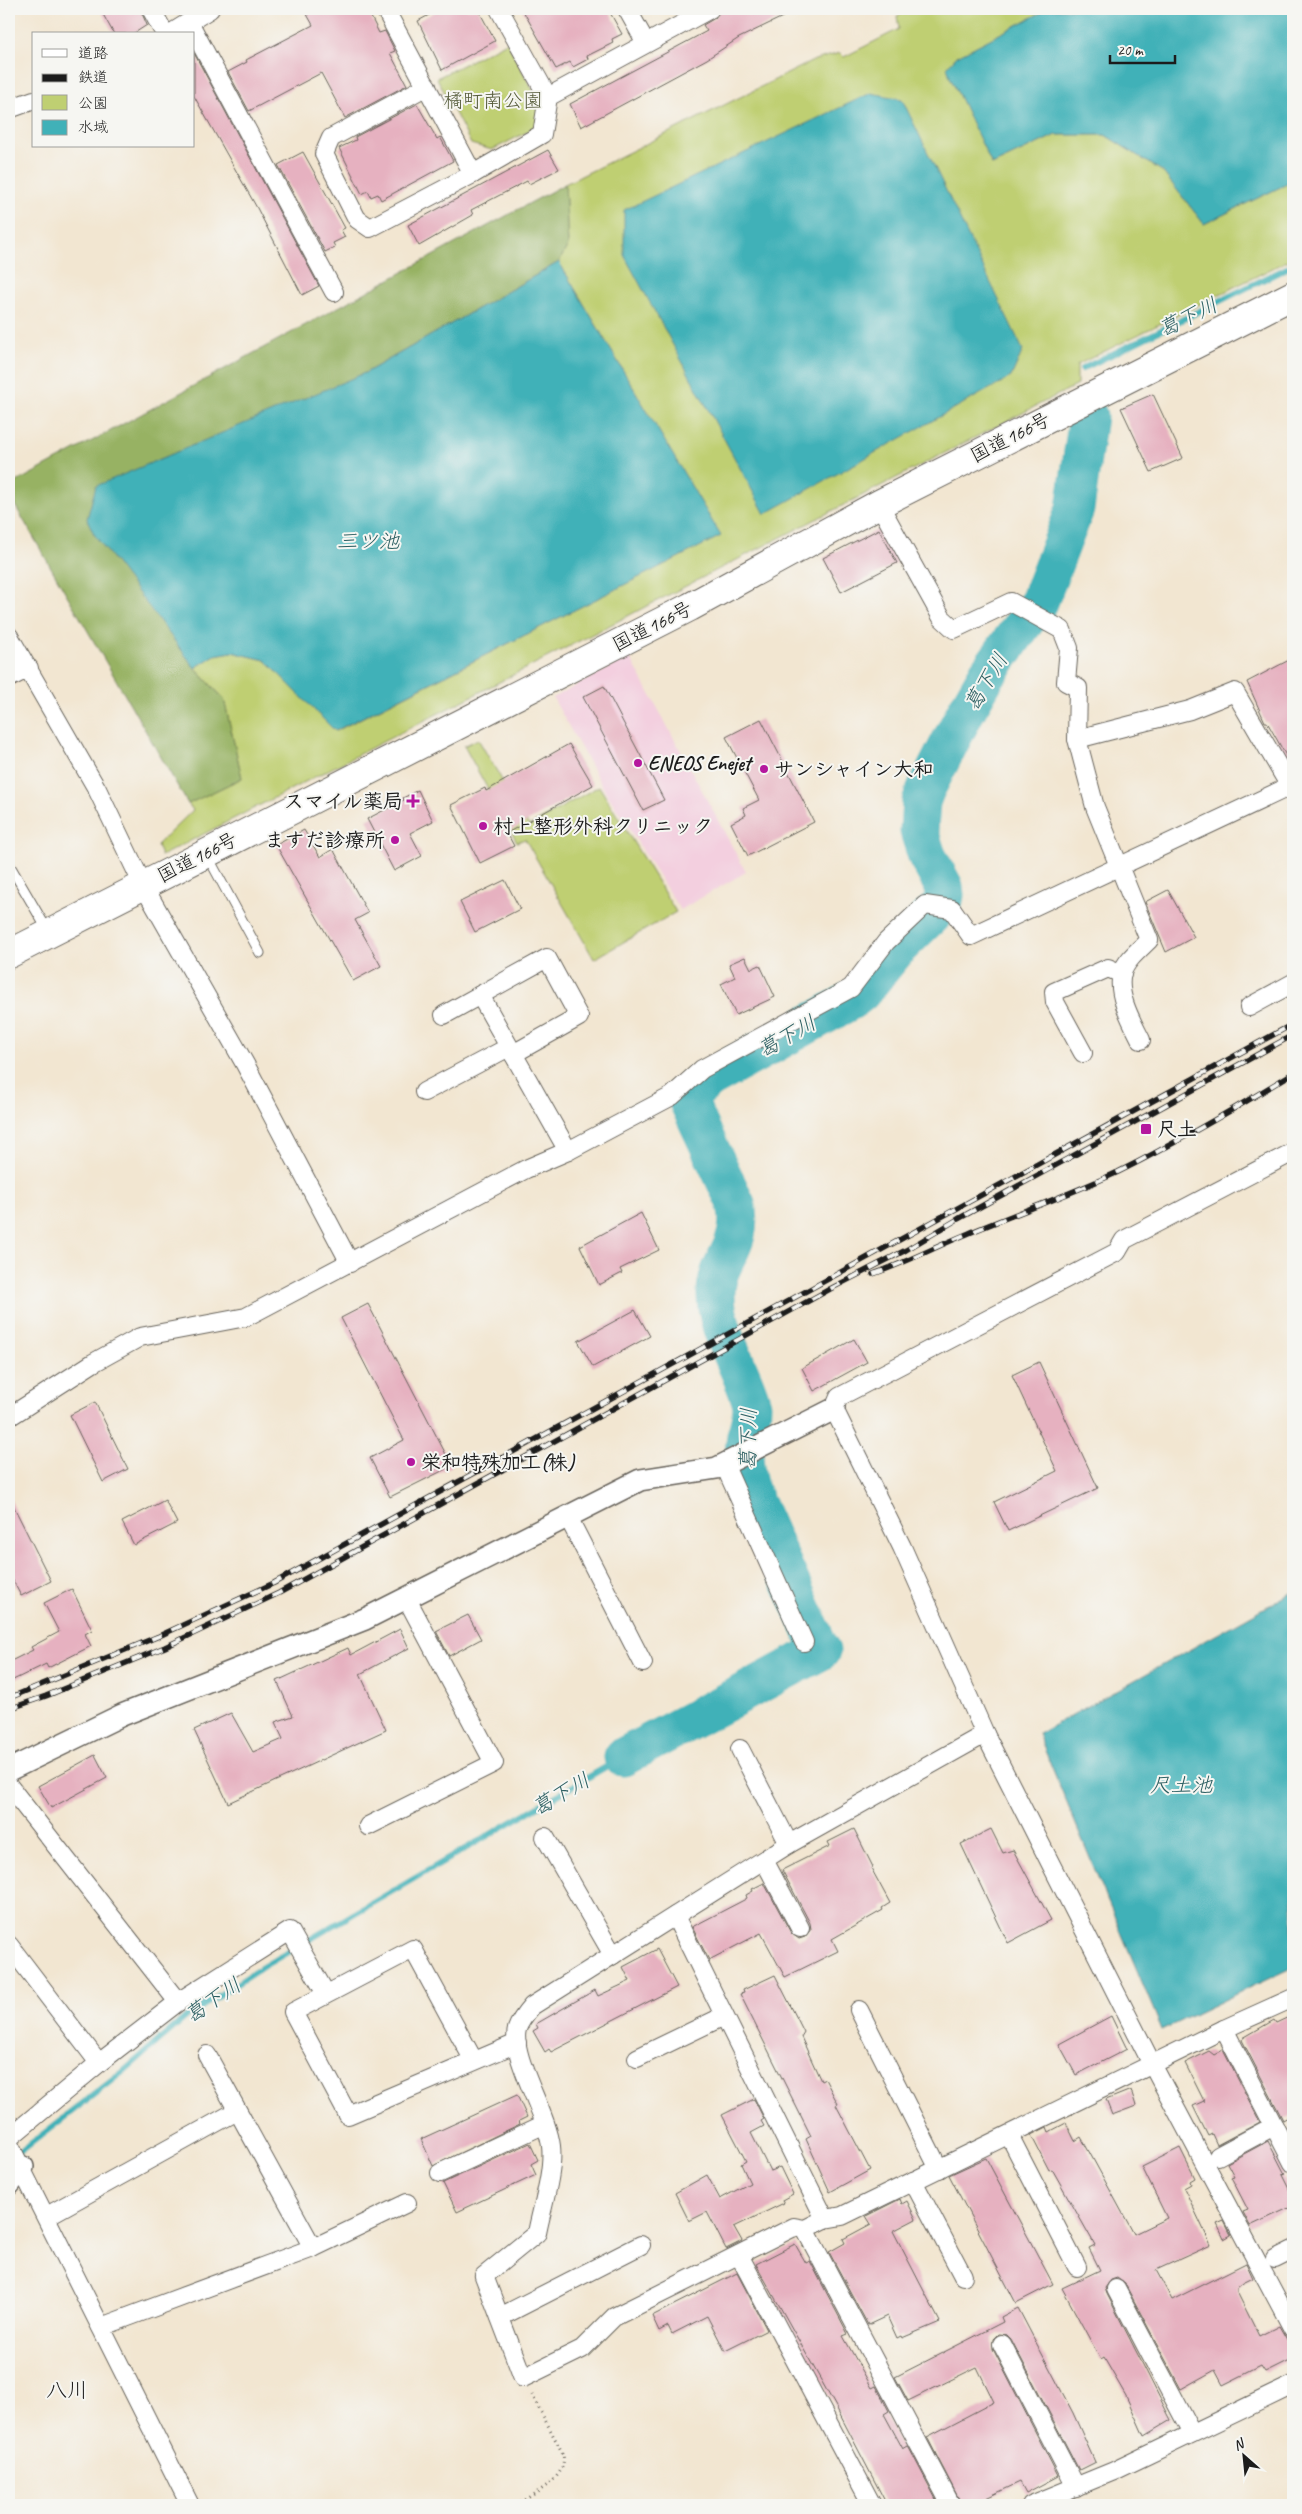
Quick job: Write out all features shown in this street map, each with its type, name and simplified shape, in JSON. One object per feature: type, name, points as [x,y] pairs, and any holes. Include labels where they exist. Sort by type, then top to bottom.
[{"type":"highway","name":"国道166号","points":[[9,954],[690,607],[879,504],[1293,295]]},
{"type":"street","points":[[151,9],[164,32]]},
{"type":"street","points":[[173,32],[210,9]]},
{"type":"street","points":[[385,9],[473,174]]},
{"type":"street","points":[[427,86],[331,138],[324,154],[357,219],[370,228],[473,174],[542,134],[548,97],[499,9]]},
{"type":"street","points":[[628,9],[646,43]]},
{"type":"street","points":[[548,97],[710,9]]},
{"type":"street","points":[[189,22],[194,32]]},
{"type":"street","points":[[195,33],[334,292]]},
{"type":"street","points":[[9,109],[32,101]]},
{"type":"street","points":[[879,504],[942,618],[954,629],[1011,602],[1062,630],[1069,648],[1066,682],[1078,688],[1077,739],[1094,807],[1149,940],[1130,958],[1122,974],[1122,993],[1141,1040]]},
{"type":"street","points":[[9,636],[97,789],[143,885],[245,1064],[350,1263]]},
{"type":"street","points":[[9,678],[29,668]]},
{"type":"street","points":[[9,1417],[93,1363],[140,1337],[246,1317],[526,1169],[568,1151],[672,1096],[702,1069],[851,988],[886,942],[925,905],[952,909],[971,936],[1282,790],[1291,781],[1235,692],[1190,710],[1077,739]]},
{"type":"street","points":[[424,1092],[579,1017],[546,958],[444,1015]]},
{"type":"street","points":[[1083,1053],[1055,1002],[1054,992],[1108,968],[1122,974]]},
{"type":"street","points":[[1249,1007],[1293,983]]},
{"type":"street","points":[[480,995],[568,1151]]},
{"type":"street","points":[[9,1770],[122,1715],[330,1634],[407,1599],[640,1480],[717,1468],[834,1409],[839,1397],[1117,1252],[1124,1240],[1293,1152]]},
{"type":"street","points":[[834,1409],[902,1547],[985,1734],[1153,2066],[1293,2329]]},
{"type":"street","points":[[724,1464],[804,1642]]},
{"type":"street","points":[[568,1517],[643,1663]]},
{"type":"street","points":[[368,1826],[494,1763],[407,1599]]},
{"type":"street","points":[[985,1734],[789,1844],[532,2006],[523,2017],[517,2029],[516,2043],[545,2124],[551,2146],[550,2164],[537,2233],[484,2276],[523,2378],[582,2349],[614,2317],[794,2227],[804,2230],[825,2219],[842,2216],[1153,2066],[1224,2029],[1293,1998]]},
{"type":"street","points":[[740,1749],[789,1844]]},
{"type":"street","points":[[9,1786],[178,2002]]},
{"type":"street","points":[[545,1837],[613,1955]]},
{"type":"street","points":[[764,1860],[800,1928]]},
{"type":"street","points":[[674,1916],[825,2219]]},
{"type":"street","points":[[9,2138],[99,2063],[178,2002],[290,1931],[326,1994]]},
{"type":"street","points":[[9,1945],[99,2063]]},
{"type":"street","points":[[474,2061],[412,1949],[293,2012],[348,2115],[474,2061],[516,2043]]},
{"type":"street","points":[[859,2010],[939,2169]]},
{"type":"street","points":[[637,2058],[724,2016]]},
{"type":"street","points":[[1224,2029],[1274,2126],[1288,2142],[1293,2163]]},
{"type":"street","points":[[207,2055],[313,2248]]},
{"type":"street","points":[[46,2216],[237,2111]]},
{"type":"street","points":[[440,2173],[545,2124]]},
{"type":"street","points":[[1218,2156],[1274,2126]]},
{"type":"street","points":[[1009,2135],[1077,2267]]},
{"type":"street","points":[[9,2144],[23,2167],[190,2505]]},
{"type":"street","points":[[9,2185],[23,2167]]},
{"type":"street","points":[[913,2181],[963,2276]]},
{"type":"street","points":[[101,2327],[313,2248],[407,2203]]},
{"type":"street","points":[[804,2230],[951,2505]]},
{"type":"street","points":[[500,2317],[641,2245]]},
{"type":"street","points":[[1275,2259],[1293,2250]]},
{"type":"street","points":[[739,2255],[872,2505]]},
{"type":"street","points":[[1116,2289],[1192,2433]]},
{"type":"street","points":[[1002,2344],[1076,2487]]},
{"type":"street","points":[[1030,2505],[1114,2471],[1293,2385]]},
{"type":"lane","points":[[206,853],[260,953]]},
{"type":"lane","points":[[9,864],[50,933]]},
{"type":"path","points":[[516,2505],[562,2472],[565,2463],[563,2454],[523,2378]]},
{"type":"shaded area","name":"ENEOS Enejet","points":[[630,657],[746,872],[680,910],[601,784],[553,698]]},
{"type":"green space","points":[[912,9],[1048,9],[958,56],[992,165],[1056,135],[1105,135],[1162,171],[1204,224],[1293,181],[1293,258],[1077,365],[1077,385],[161,856],[157,845],[193,810],[188,804],[242,778],[224,699],[195,668],[215,655],[232,652],[265,660],[336,731],[720,536],[559,262],[568,245],[565,184],[815,60],[840,53],[844,57],[899,29],[897,16]]},
{"type":"green space","name":"橘町南公園","points":[[507,42],[542,107],[535,128],[492,150],[471,144],[437,78]]},
{"type":"green space","points":[[565,184],[568,245],[559,262],[367,372],[176,641],[195,668],[224,699],[242,778],[188,804],[9,495],[9,486]]},
{"type":"green space","points":[[478,739],[529,826],[599,786],[676,912],[594,959],[525,839],[517,842],[464,746]]},
{"type":"water","points":[[1048,9],[1293,9],[1293,181],[1204,224],[1162,171],[1105,135],[1056,135],[992,165],[947,67],[957,56]]},
{"type":"water","points":[[871,93],[902,99],[1023,350],[1011,377],[765,514],[624,255],[624,210]]},
{"type":"water","name":"三ツ池","points":[[559,262],[721,536],[335,731],[265,660],[232,652],[215,655],[195,668],[94,534],[87,519],[96,486],[367,372]]},
{"type":"water","name":"尺土池","points":[[1293,1592],[1293,1967],[1162,2030],[1038,1734]]},
{"type":"building","points":[[100,9],[140,9],[147,25],[136,32],[113,32]]},
{"type":"building","points":[[304,9],[367,9],[379,33],[385,31],[395,51],[390,53],[407,85],[345,118],[321,73],[249,111],[228,72],[247,62],[246,60],[313,25]]},
{"type":"building","points":[[440,9],[478,9],[495,41],[442,70],[418,21]]},
{"type":"building","points":[[522,9],[608,9],[622,34],[612,39],[613,43],[587,56],[588,59],[573,67],[570,62],[556,69]]},
{"type":"building","points":[[721,9],[799,9],[739,38],[707,59],[581,127],[570,104],[707,31],[703,25],[715,18]]},
{"type":"building","points":[[195,55],[319,286],[302,295],[257,208],[195,98]]},
{"type":"building","points":[[417,104],[437,139],[440,137],[453,161],[381,200],[378,194],[371,197],[368,191],[362,194],[339,148],[356,140],[355,137]]},
{"type":"building","points":[[548,150],[559,169],[529,184],[527,181],[471,210],[473,215],[419,246],[408,225]]},
{"type":"building","points":[[303,152],[345,228],[341,230],[345,237],[333,243],[335,247],[325,252],[278,165]]},
{"type":"building","points":[[1153,394],[1183,458],[1151,472],[1121,408]]},
{"type":"building","points":[[879,529],[897,563],[841,592],[823,558]]},
{"type":"building","points":[[1293,658],[1293,768],[1267,722],[1265,722],[1247,682]]},
{"type":"building","points":[[604,686],[664,800],[643,810],[583,697]]},
{"type":"building","name":"サンシャイン大和","points":[[761,719],[814,822],[748,856],[731,823],[746,815],[743,808],[759,800],[726,737]]},
{"type":"building","points":[[569,744],[593,785],[507,833],[514,846],[480,863],[451,805],[485,788],[486,791]]},
{"type":"building","name":"ますだ診療所","points":[[418,790],[433,821],[410,833],[422,856],[394,871],[367,819],[404,800],[403,798]]},
{"type":"building","points":[[304,830],[320,857],[333,849],[368,913],[355,920],[381,966],[353,981],[276,845]]},
{"type":"building","points":[[505,880],[520,909],[475,932],[460,902]]},
{"type":"building","points":[[1168,890],[1194,937],[1166,952],[1145,902]]},
{"type":"building","points":[[745,957],[751,969],[760,965],[775,997],[736,1015],[721,984],[735,977],[729,964]]},
{"type":"building","points":[[641,1213],[659,1250],[620,1269],[622,1273],[599,1285],[580,1246]]},
{"type":"building","points":[[368,1304],[452,1466],[390,1497],[370,1458],[404,1440],[341,1318]]},
{"type":"building","points":[[635,1310],[650,1336],[593,1367],[578,1341]]},
{"type":"building","points":[[854,1339],[867,1362],[814,1391],[802,1368]]},
{"type":"building","points":[[1039,1362],[1098,1488],[1008,1531],[994,1502],[1057,1471],[1012,1375]]},
{"type":"building","points":[[95,1402],[128,1469],[103,1482],[70,1415]]},
{"type":"building","points":[[9,1497],[51,1581],[21,1596],[9,1573]]},
{"type":"building","points":[[165,1500],[177,1523],[134,1545],[122,1522]]},
{"type":"building","points":[[72,1589],[92,1630],[85,1634],[91,1646],[48,1668],[46,1664],[9,1682],[9,1662],[33,1650],[31,1647],[59,1632],[44,1603]]},
{"type":"building","points":[[468,1615],[481,1639],[449,1656],[436,1631]]},
{"type":"building","points":[[400,1629],[409,1648],[360,1674],[386,1730],[228,1803],[194,1730],[231,1713],[253,1752],[283,1739],[275,1722],[293,1716],[277,1681],[348,1648],[351,1655]]},
{"type":"building","points":[[95,1755],[107,1778],[51,1808],[38,1786]]},
{"type":"building","points":[[854,1829],[873,1867],[871,1868],[890,1903],[882,1908],[883,1910],[832,1939],[838,1951],[785,1977],[761,1933],[709,1960],[692,1927],[744,1900],[747,1898],[746,1895],[753,1891],[752,1889],[764,1883],[791,1933],[799,1939],[805,1937],[811,1929],[810,1923],[782,1870],[830,1846],[828,1842]]},
{"type":"building","points":[[991,1829],[1003,1853],[1013,1850],[1051,1920],[1008,1943],[961,1844]]},
{"type":"building","points":[[657,1949],[677,1987],[551,2052],[549,2049],[545,2052],[533,2031],[538,2028],[536,2024],[595,1990],[598,1996],[630,1981],[623,1967]]},
{"type":"building","points":[[775,1975],[804,2032],[801,2037],[821,2081],[825,2079],[838,2104],[836,2105],[870,2170],[830,2192],[806,2139],[811,2136],[740,1994],[744,1993],[743,1990]]},
{"type":"building","points":[[1293,2015],[1293,2114],[1283,2120],[1242,2040],[1274,2020],[1276,2023]]},
{"type":"building","points":[[1111,2016],[1127,2049],[1076,2075],[1059,2044]]},
{"type":"building","points":[[1223,2050],[1260,2122],[1217,2145],[1212,2134],[1208,2136],[1193,2106],[1204,2101],[1185,2063],[1209,2051],[1214,2055]]},
{"type":"building","points":[[1131,2090],[1136,2106],[1112,2115],[1106,2100]]},
{"type":"building","points":[[517,2095],[527,2117],[519,2121],[520,2124],[433,2166],[421,2139]]},
{"type":"building","points":[[754,2099],[764,2119],[761,2121],[764,2126],[751,2133],[770,2171],[780,2167],[793,2194],[782,2200],[784,2203],[734,2227],[742,2241],[726,2249],[707,2212],[689,2221],[675,2193],[707,2175],[720,2199],[750,2183],[741,2164],[746,2161],[722,2115]]},
{"type":"building","points":[[1066,2123],[1075,2141],[1081,2137],[1134,2234],[1167,2218],[1142,2167],[1180,2148],[1195,2178],[1190,2181],[1191,2184],[1184,2188],[1211,2245],[1156,2270],[1172,2300],[1246,2263],[1253,2278],[1237,2288],[1237,2292],[1259,2336],[1279,2326],[1293,2350],[1293,2358],[1265,2372],[1261,2366],[1223,2385],[1215,2370],[1181,2389],[1125,2284],[1117,2278],[1111,2280],[1105,2288],[1107,2294],[1171,2420],[1144,2436],[1126,2396],[1104,2358],[1101,2360],[1062,2288],[1100,2270],[1089,2248],[1095,2245],[1052,2169],[1049,2170],[1031,2135],[1047,2127],[1049,2132]]},
{"type":"building","points":[[1268,2141],[1285,2174],[1282,2175],[1293,2197],[1293,2206],[1250,2226],[1243,2212],[1248,2210],[1231,2177],[1234,2176],[1227,2163]]},
{"type":"building","points":[[530,2143],[538,2160],[531,2164],[536,2175],[457,2212],[443,2183]]},
{"type":"building","points":[[986,2158],[1053,2284],[1016,2303],[949,2175]]},
{"type":"building","points":[[900,2199],[902,2204],[907,2201],[916,2219],[893,2231],[940,2322],[902,2338],[901,2336],[897,2338],[887,2316],[868,2325],[829,2252],[845,2243],[843,2239],[871,2224],[866,2216]]},
{"type":"building","points":[[1224,2221],[1231,2235],[1224,2239],[1217,2224]]},
{"type":"building","points":[[795,2244],[806,2263],[810,2261],[848,2334],[843,2336],[872,2388],[876,2386],[889,2411],[884,2414],[903,2449],[908,2446],[939,2505],[887,2505],[836,2407],[756,2264]]},
{"type":"building","points":[[737,2273],[767,2330],[725,2351],[707,2316],[672,2334],[668,2326],[659,2331],[652,2316]]},
{"type":"building","points":[[1018,2308],[1073,2413],[1095,2462],[1079,2470],[1011,2339],[1007,2335],[998,2334],[993,2339],[993,2349],[1058,2476],[1026,2493],[1020,2482],[971,2505],[962,2505],[927,2437],[994,2402],[977,2367],[908,2401],[895,2377],[1003,2322],[1001,2317]]},
{"type":"waterway","name":"葛下川","points":[[1082,369],[1293,265]]},
{"type":"waterway","name":"葛下川","points":[[623,1757],[821,1651],[748,1484],[744,1450],[752,1405],[724,1335],[717,1307],[716,1292],[721,1270],[737,1231],[736,1204],[688,1101],[695,1091],[710,1079],[852,1000],[861,993],[898,948],[943,904],[944,887],[927,856],[919,831],[921,802],[965,713],[988,673],[1039,602],[1075,509],[1088,416]]},
{"type":"waterway","name":"葛下川","points":[[16,2155],[124,2071],[186,2017],[264,1966],[623,1757]]},
{"type":"railway","points":[[9,1698],[159,1636],[274,1583],[1293,1024]]},
{"type":"railway","points":[[9,1709],[46,1696],[165,1647],[279,1593],[830,1289],[906,1250],[958,1219],[1293,1035]]},
{"type":"railway","points":[[873,1274],[1118,1172],[1163,1149],[1293,1073]]},
{"type":"place","name":"ENEOS Enejet","points":[[638,763]]},
{"type":"place","name":"サンシャイン大和","points":[[764,769]]},
{"type":"place","name":"スマイル薬局","points":[[413,801]]},
{"type":"place","name":"村上整形外科クリニック","points":[[483,826]]},
{"type":"place","name":"ますだ診療所","points":[[395,840]]},
{"type":"place","name":"尺土","points":[[1146,1129]]},
{"type":"place","name":"栄和特殊加工(株)","points":[[411,1462]]},
{"type":"district","name":"八川","points":[[67,2390]]}]
